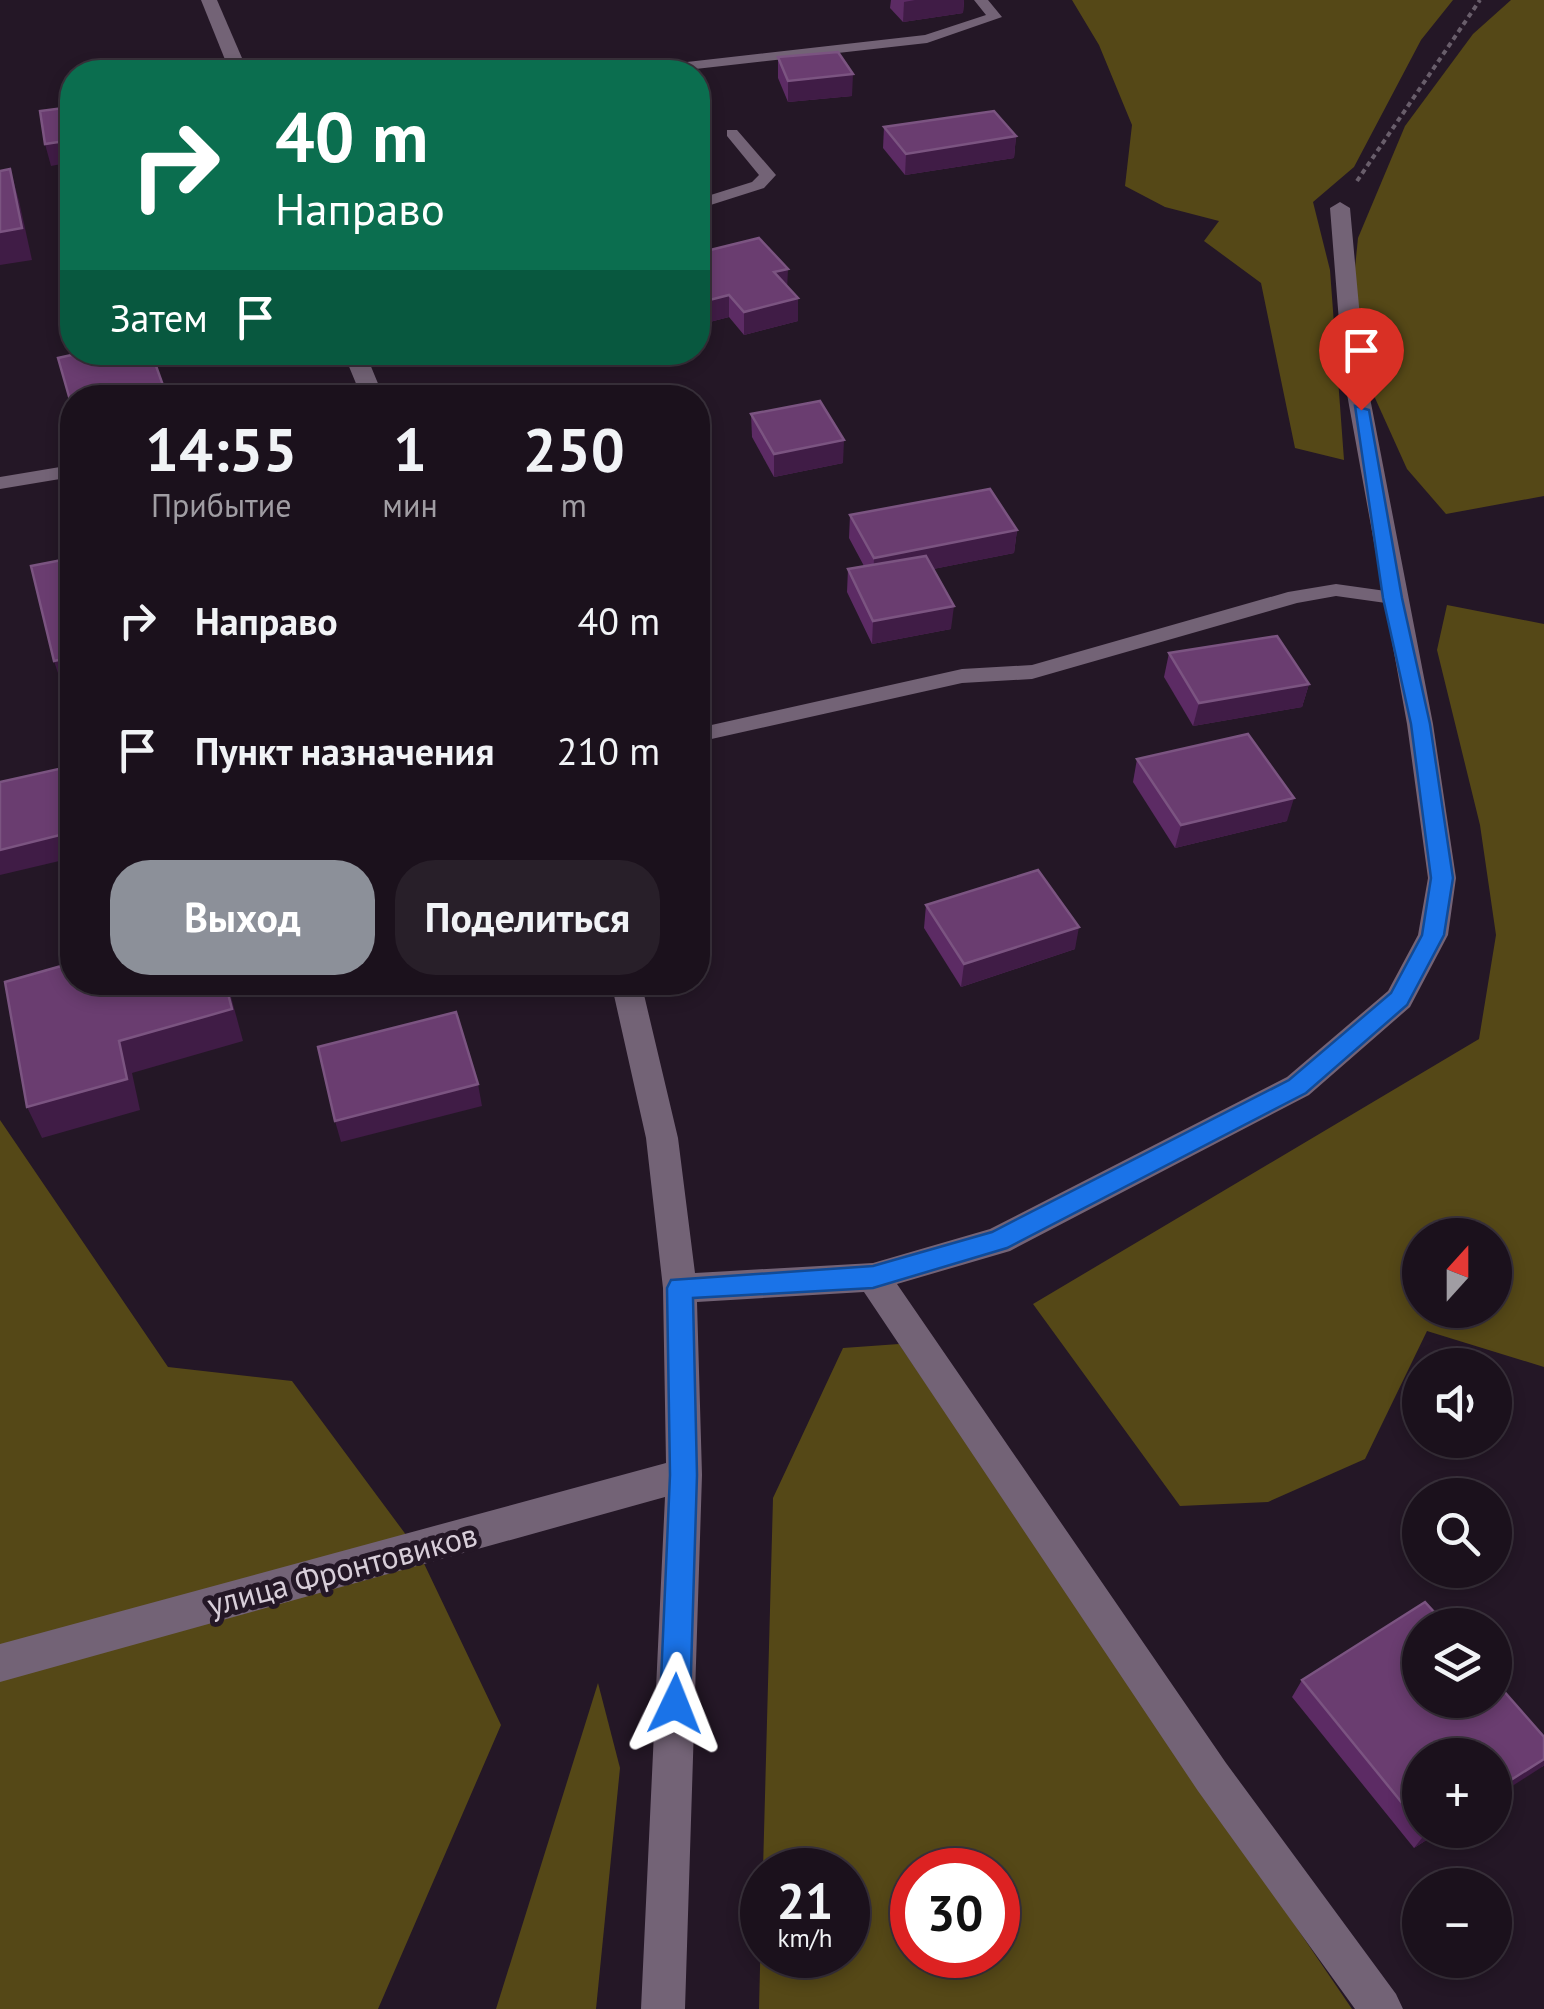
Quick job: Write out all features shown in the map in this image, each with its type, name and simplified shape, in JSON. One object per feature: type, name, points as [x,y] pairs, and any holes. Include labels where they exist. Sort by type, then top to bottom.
[{"type":"street","points":[[209,0],[234,60]]},
{"type":"street","points":[[680,1288],[873,1277],[998,1241],[1298,1086],[1399,999],[1433,935],[1442,878],[1420,724],[1393,598],[1354,372],[1340,208]]},
{"type":"street","points":[[629,995],[662,1138],[680,1288],[684,1475],[663,2009]]},
{"type":"street","points":[[873,1277],[1212,1777],[1380,2009]]},
{"type":"street","name":"улица Фронтовиков","points":[[0,1663],[684,1475]]},
{"type":"lane","points":[[710,63],[927,39],[995,17],[981,0]]},
{"type":"lane","points":[[710,200],[758,186],[768,175],[732,133]]},
{"type":"lane","points":[[0,484],[60,474]]},
{"type":"lane","points":[[710,732],[962,676],[1032,672],[1295,597],[1336,590],[1393,598]]},
{"type":"path","points":[[1340,208],[1425,75],[1480,0]]},
{"type":"shaded area","points":[[1072,0],[1453,0],[1421,40],[1354,167],[1313,202],[1330,270],[1344,460],[1295,448],[1261,283],[1204,241],[1219,221],[1165,207],[1125,186],[1132,125],[1099,45]]},
{"type":"shaded area","points":[[1511,0],[1544,0],[1544,496],[1446,514],[1407,469],[1348,338],[1358,238],[1405,126],[1473,34]]},
{"type":"shaded area","points":[[1447,605],[1544,624],[1544,1367],[1512,1357],[1512,1348],[1482,1348],[1427,1331],[1419,1348],[1402,1348],[1402,1383],[1365,1459],[1268,1502],[1180,1506],[1033,1304],[1479,1039],[1496,935],[1480,825],[1437,650]]},
{"type":"shaded area","points":[[0,1120],[168,1367],[292,1381],[418,1551],[501,1725],[378,2009],[0,2009]]},
{"type":"shaded area","points":[[899,1344],[1352,2009],[759,2009],[760,1978],[870,1978],[870,1848],[764,1848],[773,1498],[843,1348]]},
{"type":"shaded area","points":[[598,1683],[620,1768],[596,2009],[496,2009]]},
{"type":"building","points":[[838,52],[853,74],[788,81],[778,57]]},
{"type":"building","points":[[60,108],[60,142],[45,144],[40,111]]},
{"type":"building","points":[[994,111],[1016,136],[906,154],[884,127]]},
{"type":"building","points":[[10,169],[22,228],[0,232],[0,171]]},
{"type":"building","points":[[759,238],[788,269],[774,272],[798,298],[744,312],[729,295],[710,300],[710,250]]},
{"type":"building","points":[[60,365],[156,365],[163,385],[66,385]]},
{"type":"building","points":[[820,401],[844,440],[774,454],[751,414]]},
{"type":"building","points":[[990,489],[1017,530],[874,558],[850,515]]},
{"type":"building","points":[[926,556],[954,606],[873,621],[848,569]]},
{"type":"building","points":[[60,560],[60,660],[54,661],[31,566]]},
{"type":"building","points":[[1277,636],[1309,684],[1199,703],[1169,653]]},
{"type":"building","points":[[1248,734],[1294,798],[1181,825],[1137,759]]},
{"type":"building","points":[[60,769],[60,835],[0,850],[0,782]]},
{"type":"building","points":[[1038,870],[1079,927],[964,964],[926,905]]},
{"type":"building","points":[[60,966],[60,995],[228,995],[232,1009],[119,1041],[127,1079],[27,1107],[5,982]]},
{"type":"building","points":[[456,1012],[478,1084],[335,1121],[318,1047]]},
{"type":"building","points":[[1402,1617],[1402,1718],[1512,1718],[1512,1700],[1544,1737],[1544,1759],[1512,1779],[1512,1738],[1402,1738],[1402,1803],[1302,1680]]},
{"type":"route","points":[[675,1704],[684,1475],[680,1288],[873,1277],[998,1241],[1298,1086],[1399,999],[1433,935],[1442,878],[1420,724],[1393,598],[1361,410]]}]
